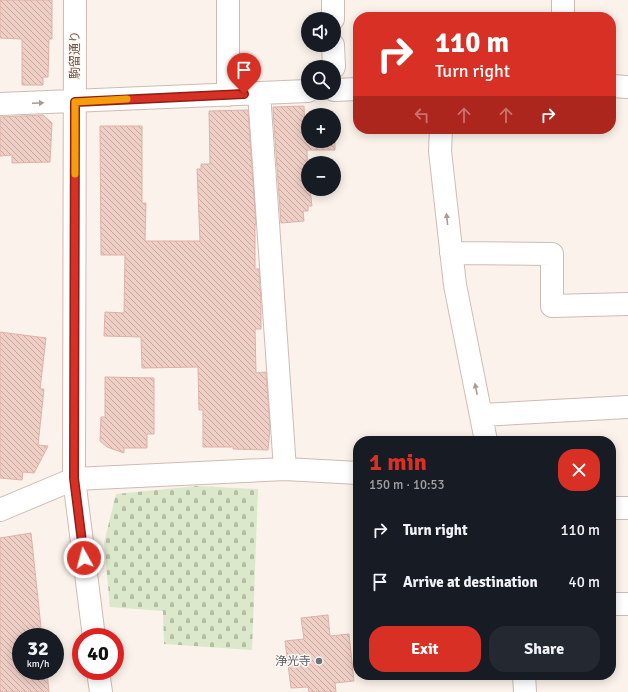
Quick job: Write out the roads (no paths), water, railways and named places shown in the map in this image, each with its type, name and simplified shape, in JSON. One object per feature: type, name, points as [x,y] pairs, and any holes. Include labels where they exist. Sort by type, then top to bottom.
[{"type":"street","name":"駒留通り","points":[[75,0],[74,478],[93,628]]},
{"type":"street","points":[[228,0],[228,95]]},
{"type":"street","points":[[333,0],[333,12]]},
{"type":"street","points":[[562,12],[563,0]]},
{"type":"street","points":[[616,86],[628,87]]},
{"type":"street","points":[[341,90],[353,89]]},
{"type":"street","points":[[0,104],[301,91]]},
{"type":"street","points":[[259,93],[285,468]]},
{"type":"street","points":[[441,134],[440,151],[455,285],[485,436]]},
{"type":"street","points":[[451,253],[552,254],[552,306],[628,304]]},
{"type":"street","points":[[481,414],[628,407]]},
{"type":"street","points":[[0,510],[74,478],[285,468],[353,473]]},
{"type":"street","points":[[616,508],[628,508]]},
{"type":"street","points":[[616,604],[628,604]]},
{"type":"street","points":[[99,680],[101,692]]},
{"type":"street","points":[[524,680],[525,692]]},
{"type":"place","name":"浄光寺","points":[[319,661]]}]
